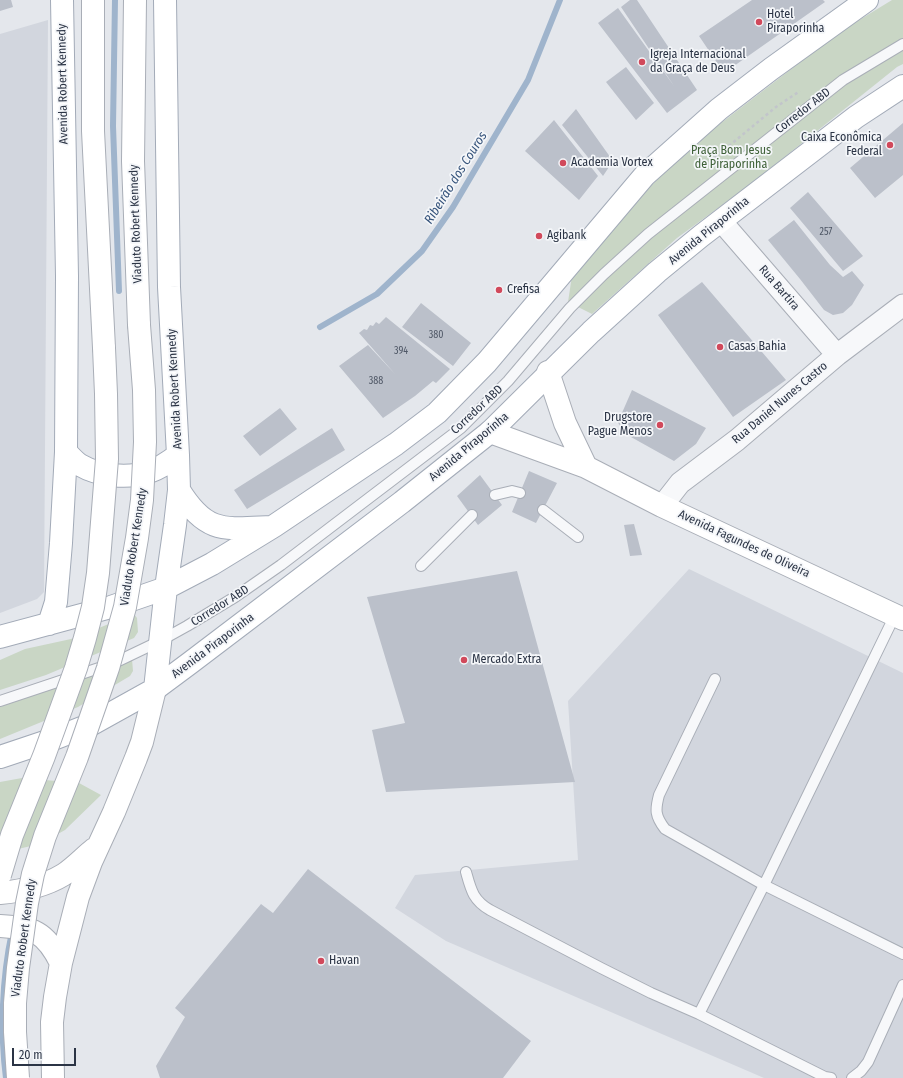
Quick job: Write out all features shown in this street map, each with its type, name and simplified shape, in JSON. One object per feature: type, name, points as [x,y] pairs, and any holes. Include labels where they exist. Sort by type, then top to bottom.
[{"type":"main road","name":"Avenida Robert Kennedy","points":[[50,624],[56,602],[66,452],[67,276],[62,0]]},
{"type":"main road","points":[[0,875],[12,835],[44,756],[76,668],[85,638],[98,573],[107,459],[106,394],[93,131],[93,0]]},
{"type":"main road","name":"Viaduto Robert Kennedy","points":[[18,1078],[15,1003],[25,918],[33,874],[45,836],[77,757],[117,639],[125,607],[142,500],[145,442],[144,390],[139,325],[133,161],[135,0]]},
{"type":"main road","name":"Avenida Robert Kennedy","points":[[53,1078],[52,1022],[61,963],[78,897],[90,862],[114,812],[142,742],[155,689],[179,490],[170,287],[165,0]]},
{"type":"main road","points":[[0,637],[110,607],[166,588],[212,564],[274,526],[396,444],[437,413],[487,362],[645,175],[719,109],[862,1]]},
{"type":"main road","name":"Avenida Piraporinha","points":[[0,757],[92,724],[155,689],[396,507],[490,432],[515,408],[548,372],[657,272],[856,117],[903,86]]},
{"type":"main road","points":[[548,372],[565,423],[586,467]]},
{"type":"main road","name":"Avenida Fagundes de Oliveira","points":[[490,432],[586,467],[662,506],[899,617]]},
{"type":"main road","points":[[66,452],[79,464],[92,470],[125,476],[149,472],[178,455]]},
{"type":"main road","points":[[179,490],[195,513],[209,523],[222,527],[236,528],[274,526]]},
{"type":"main road","points":[[0,893],[28,889],[44,884],[63,874],[98,845]]},
{"type":"main road","points":[[10,927],[32,930],[52,946],[61,963]]},
{"type":"street","name":"Rua Bartira","points":[[721,221],[838,355]]},
{"type":"street","name":"Rua Daniel Nunes Castro","points":[[662,506],[680,483],[737,440],[838,355],[903,305]]},
{"type":"lane","name":"Corredor ABD","points":[[0,701],[114,663],[160,641],[235,597],[281,565],[461,428],[508,381],[570,308],[604,274],[648,234],[843,80],[903,44]]},
{"type":"lane","points":[[495,495],[512,491],[520,493]]},
{"type":"lane","points":[[543,510],[578,537]]},
{"type":"lane","points":[[421,566],[472,515]]},
{"type":"lane","points":[[699,1014],[899,617]]},
{"type":"lane","points":[[715,679],[659,795],[656,808],[658,820],[664,829],[764,885],[903,954]]},
{"type":"lane","points":[[466,872],[475,898],[480,904],[651,993],[699,1014],[825,1077],[831,1078]]},
{"type":"lane","points":[[852,1078],[861,1071],[868,1062],[903,985]]},
{"type":"shaded area","points":[[48,20],[44,592],[37,599],[0,613],[0,34]]},
{"type":"shaded area","points":[[689,569],[903,673],[903,1078],[764,1078],[446,941],[395,908],[415,875],[578,860],[568,701]]},
{"type":"green space","name":"Praça Bom Jesus de Piraporinha","points":[[892,0],[903,0],[903,64],[897,67],[751,184],[677,238],[592,314],[568,302],[573,269],[638,198],[699,140],[838,33]]},
{"type":"green space","points":[[134,614],[137,618],[138,632],[134,638],[46,675],[0,690],[0,660],[25,649],[71,639]]},
{"type":"green space","points":[[132,659],[133,671],[130,676],[78,707],[0,739],[0,707],[67,684]]},
{"type":"green space","points":[[22,778],[79,783],[101,795],[65,830],[40,844],[0,853],[0,782]]},
{"type":"building","points":[[0,0],[11,0],[13,7],[0,11]]},
{"type":"building","points":[[630,0],[637,0],[697,90],[667,113],[598,23],[618,8],[674,86],[621,7]]},
{"type":"building","points":[[752,0],[823,0],[825,2],[724,73],[699,36]]},
{"type":"building","points":[[626,67],[654,103],[636,120],[606,82]]},
{"type":"building","points":[[576,109],[613,161],[603,176],[562,125]]},
{"type":"building","name":"Academia Vortex","points":[[554,120],[598,176],[579,200],[525,151]]},
{"type":"building","name":"Caixa Econômica Federal","points":[[903,123],[903,175],[875,198],[850,168]]},
{"type":"building","points":[[808,192],[863,256],[843,271],[790,208]]},
{"type":"building","points":[[794,220],[830,265],[843,277],[852,271],[864,285],[852,305],[843,313],[833,315],[824,310],[768,240]]},
{"type":"building","name":"Casas Bahia","points":[[702,282],[786,380],[733,417],[658,315]]},
{"type":"building","points":[[421,303],[471,343],[453,366],[402,327]]},
{"type":"building","points":[[386,317],[450,369],[436,383],[433,381],[415,396],[383,418],[339,366],[368,345],[395,374],[359,333],[364,329],[367,330],[370,325],[373,326],[376,322],[379,324]]},
{"type":"building","name":"Drugstore Pague Menos","points":[[632,390],[706,428],[696,444],[674,461],[622,432],[618,422]]},
{"type":"building","points":[[280,408],[297,429],[260,456],[243,436]]},
{"type":"building","points":[[332,428],[345,450],[247,509],[234,490]]},
{"type":"building","points":[[529,471],[557,483],[536,523],[512,512]]},
{"type":"building","points":[[480,475],[502,505],[478,525],[457,496]]},
{"type":"building","points":[[634,524],[642,555],[630,556],[624,525]]},
{"type":"building","name":"Mercado Extra","points":[[517,571],[575,782],[386,792],[372,730],[405,723],[367,597]]},
{"type":"building","name":"Havan","points":[[308,869],[531,1041],[503,1078],[160,1078],[156,1066],[185,1017],[175,1008],[261,904],[273,913]]},
{"type":"waterway","points":[[115,0],[113,126],[119,291]]},
{"type":"waterway","name":"Ribeirão dos Couros","points":[[320,327],[377,294],[422,251],[453,207],[528,80],[560,0]]},
{"type":"waterway","name":"Ribeirão dos Couros","points":[[6,1078],[3,1042],[3,1005],[6,968],[12,932]]},
{"type":"place","name":"Hotel Piraporinha","points":[[759,22]]},
{"type":"place","name":"Igreja Internacional da Graça de Deus","points":[[642,62]]},
{"type":"place","name":"Caixa Econômica Federal","points":[[890,145]]},
{"type":"place","name":"Academia Vortex","points":[[563,163]]},
{"type":"place","name":"Agibank","points":[[539,236]]},
{"type":"place","name":"Crefisa","points":[[499,290]]},
{"type":"place","name":"Casas Bahia","points":[[720,347]]},
{"type":"place","name":"Drugstore Pague Menos","points":[[660,425]]},
{"type":"place","name":"Mercado Extra","points":[[464,660]]},
{"type":"place","name":"Havan","points":[[321,961]]}]
